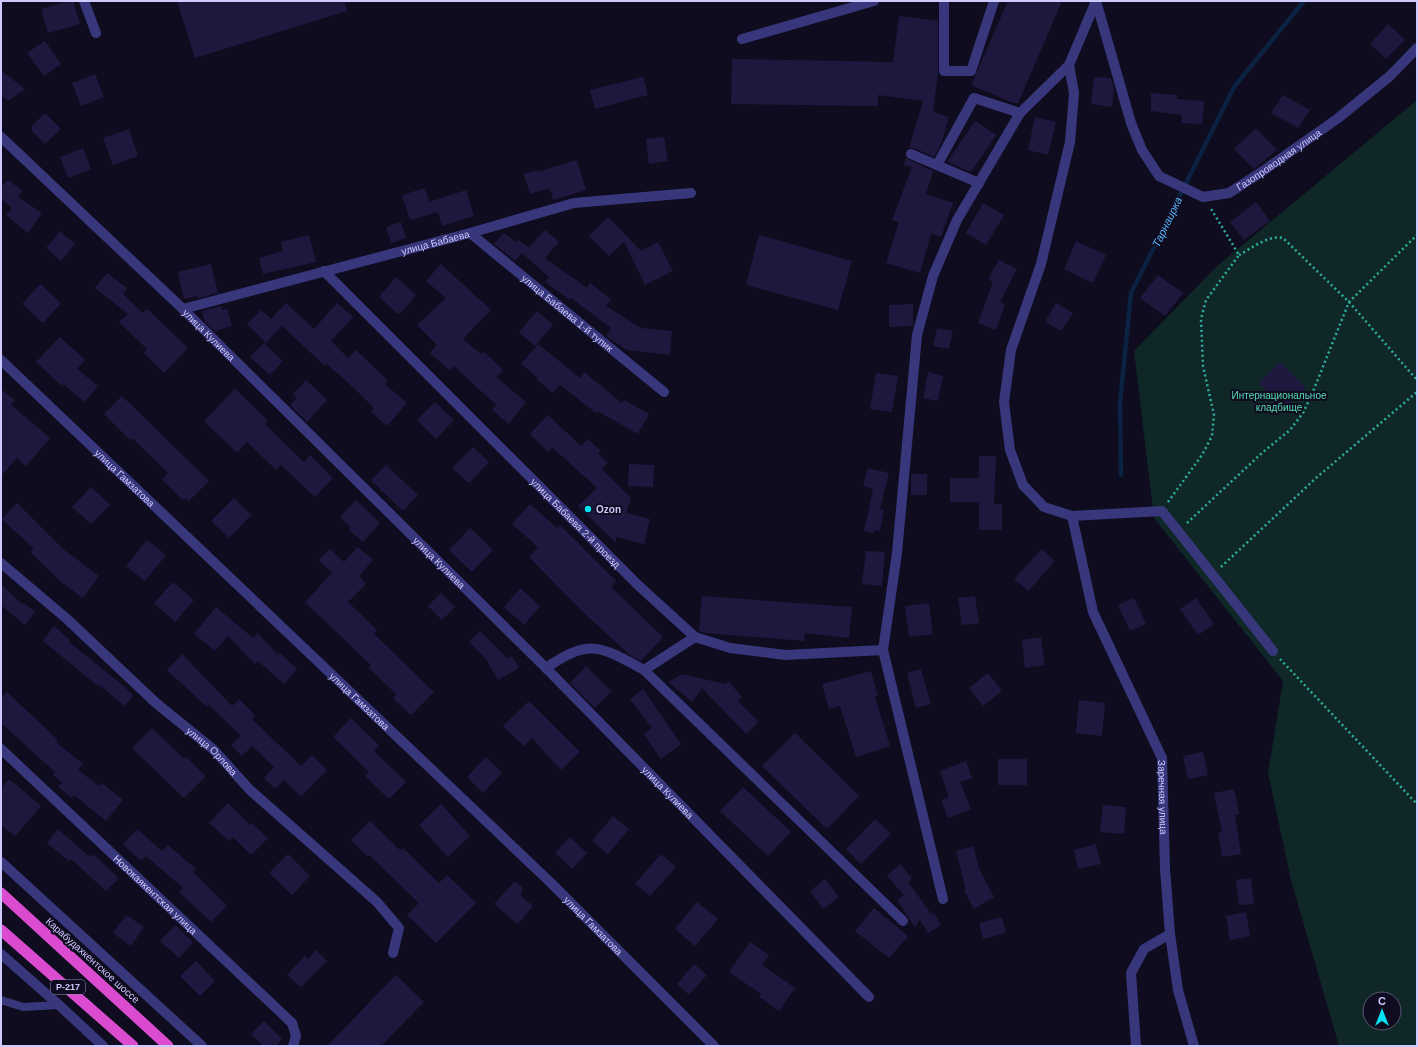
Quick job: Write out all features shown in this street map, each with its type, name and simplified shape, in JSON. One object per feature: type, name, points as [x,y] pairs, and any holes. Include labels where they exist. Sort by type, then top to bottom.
[{"type":"highway","name":"Карабудахкентское шоссе","points":[[1,893],[168,1046]]},
{"type":"highway","name":"Р-217","points":[[1,930],[133,1046]]},
{"type":"street","points":[[84,1],[96,33]]},
{"type":"street","points":[[742,39],[874,1]]},
{"type":"street","points":[[944,1],[944,71],[971,71],[994,1]]},
{"type":"street","points":[[943,899],[884,650],[897,553],[917,335],[932,276],[956,220],[1020,113],[1069,65],[1096,1]]},
{"type":"street","points":[[1096,1],[1131,122],[1142,150],[1159,176],[1203,197]]},
{"type":"street","name":"Газопроводная улица","points":[[1203,197],[1229,193],[1260,173],[1343,114],[1390,76],[1417,48]]},
{"type":"street","points":[[1069,65],[1074,93],[1070,142],[1041,264],[1011,350],[1004,402],[1010,450],[1023,485],[1044,507],[1072,516],[1162,512],[1273,651]]},
{"type":"street","points":[[937,165],[974,98],[1020,113]]},
{"type":"street","name":"улица Кулиева","points":[[1,137],[183,309],[546,668],[869,997]]},
{"type":"street","points":[[911,154],[978,183]]},
{"type":"street","name":"улица Бабаева","points":[[183,309],[470,233],[574,203],[691,193]]},
{"type":"street","name":"улица Бабаева 1-й тупик","points":[[470,233],[664,392]]},
{"type":"street","name":"улица Бабаева 2-й проезд","points":[[324,271],[639,586],[695,637],[730,648],[785,655],[884,650]]},
{"type":"street","name":"улица Гамзатова","points":[[1,360],[550,882],[714,1046]]},
{"type":"street","name":"Заречная улица","points":[[1072,516],[1093,612],[1162,758],[1165,869],[1170,934],[1178,990],[1194,1046]]},
{"type":"street","name":"улица Орлова","points":[[1,563],[67,618],[156,702],[214,750],[250,790],[376,902],[399,928],[394,953]]},
{"type":"street","points":[[644,670],[695,637]]},
{"type":"street","points":[[546,668],[567,654],[589,648],[612,653],[644,670],[903,921]]},
{"type":"street","name":"Новокаякентская улица","points":[[1,749],[292,1023],[296,1036],[293,1046]]},
{"type":"street","points":[[1,862],[202,1046]]},
{"type":"street","points":[[1136,1046],[1132,973],[1144,949],[1170,934]]},
{"type":"street","points":[[1,954],[59,1004],[103,1046]]},
{"type":"lane","points":[[1,1000],[23,1007],[59,1004]]},
{"type":"path","points":[[1203,197],[1239,255]]},
{"type":"path","points":[[1177,531],[1263,452],[1290,430],[1303,414],[1350,302],[1417,235]]},
{"type":"path","points":[[1162,512],[1202,456],[1212,436],[1214,415],[1203,366],[1201,319],[1206,300],[1239,255],[1269,239],[1276,237],[1283,238],[1350,302],[1417,380]]},
{"type":"path","points":[[1212,575],[1316,478],[1417,392]]},
{"type":"path","points":[[1273,651],[1417,804]]},
{"type":"green space","name":"Интернациональное кладбище","points":[[1417,100],[1417,1046],[1339,1046],[1291,880],[1268,773],[1283,681],[1154,518],[1134,351],[1216,267]]},
{"type":"building","points":[[73,1],[80,24],[48,33],[41,9]]},
{"type":"building","points":[[177,1],[344,1],[347,11],[195,58]]},
{"type":"building","points":[[1008,1],[1062,1],[1018,103],[1013,103],[971,85]]},
{"type":"building","points":[[899,16],[938,21],[938,73],[933,112],[949,117],[941,144],[934,157],[914,148],[909,148],[923,101],[878,95],[878,106],[731,104],[732,59],[893,62]]},
{"type":"building","points":[[1388,24],[1405,40],[1386,59],[1370,44]]},
{"type":"building","points":[[45,41],[61,64],[44,76],[27,53]]},
{"type":"building","points":[[1,70],[25,89],[8,101],[1,95]]},
{"type":"building","points":[[95,74],[104,97],[81,106],[72,83]]},
{"type":"building","points":[[643,77],[648,95],[595,109],[590,90]]},
{"type":"building","points":[[1094,77],[1111,78],[1114,88],[1112,107],[1091,104]]},
{"type":"building","points":[[1151,93],[1177,95],[1177,99],[1204,101],[1202,124],[1181,123],[1182,115],[1151,111]]},
{"type":"building","points":[[1283,95],[1310,110],[1298,128],[1271,113]]},
{"type":"building","points":[[45,113],[61,129],[45,144],[32,131],[32,126]]},
{"type":"building","points":[[1035,117],[1056,122],[1048,155],[1028,150]]},
{"type":"building","points":[[975,121],[996,135],[971,172],[947,162]]},
{"type":"building","points":[[129,129],[138,156],[113,165],[103,138]]},
{"type":"building","points":[[1254,130],[1258,130],[1277,150],[1254,169],[1234,149]]},
{"type":"building","points":[[664,137],[668,161],[649,164],[646,139]]},
{"type":"building","points":[[83,148],[91,169],[68,178],[60,157]]},
{"type":"building","points":[[906,158],[933,171],[926,194],[953,203],[941,237],[931,234],[920,273],[886,263],[899,222],[892,220],[912,167],[904,165]]},
{"type":"building","points":[[577,160],[586,190],[553,200],[550,188],[530,194],[524,174],[537,170],[537,172]]},
{"type":"building","points":[[8,180],[23,191],[18,197],[42,213],[28,233],[6,215],[12,208],[1,198],[1,187]]},
{"type":"building","points":[[425,188],[429,202],[466,190],[474,216],[442,226],[438,212],[410,220],[402,195]]},
{"type":"building","points":[[1256,202],[1270,221],[1244,240],[1230,222]]},
{"type":"building","points":[[983,203],[1004,215],[986,245],[966,233]]},
{"type":"building","points":[[608,217],[641,251],[658,242],[673,271],[645,285],[624,242],[609,256],[589,236]]},
{"type":"building","points":[[401,222],[406,238],[391,243],[386,227]]},
{"type":"building","points":[[545,230],[559,242],[545,258],[587,288],[590,283],[611,299],[606,306],[641,328],[672,331],[670,355],[627,350],[606,336],[611,328],[571,298],[570,300],[545,282],[549,277],[522,253],[515,261],[494,244],[504,233],[516,242],[518,240],[529,247]]},
{"type":"building","points":[[60,231],[75,244],[61,261],[46,248]]},
{"type":"building","points":[[309,235],[316,262],[263,274],[259,258],[283,251],[281,242]]},
{"type":"building","points":[[759,235],[852,261],[838,310],[746,285]]},
{"type":"building","points":[[1076,241],[1106,255],[1093,283],[1064,269]]},
{"type":"building","points":[[999,260],[1017,269],[1000,302],[1005,304],[996,330],[978,323],[993,282],[988,279]]},
{"type":"building","points":[[211,264],[218,293],[198,298],[197,296],[184,299],[178,272]]},
{"type":"building","points":[[441,264],[491,310],[463,339],[481,354],[484,352],[503,370],[496,377],[526,402],[509,424],[492,410],[496,405],[454,366],[450,371],[430,353],[437,345],[417,325],[446,298],[426,281]]},
{"type":"building","points":[[107,273],[127,288],[123,294],[143,313],[147,309],[188,348],[164,373],[144,353],[147,349],[119,322],[128,314],[95,288]]},
{"type":"building","points":[[1158,275],[1183,293],[1165,316],[1140,298]]},
{"type":"building","points":[[396,277],[416,295],[401,313],[397,313],[379,297]]},
{"type":"building","points":[[40,284],[61,303],[43,323],[22,304]]},
{"type":"building","points":[[286,303],[314,329],[337,303],[353,317],[331,341],[348,358],[356,350],[388,381],[385,384],[407,403],[387,426],[371,412],[374,408],[356,390],[327,364],[325,366],[282,326],[266,343],[247,324],[261,310],[271,319]]},
{"type":"building","points":[[1056,303],[1073,313],[1061,331],[1045,322]]},
{"type":"building","points":[[913,304],[913,326],[889,327],[889,305]]},
{"type":"building","points":[[221,306],[222,310],[227,309],[232,326],[215,331],[205,322],[202,311]]},
{"type":"building","points":[[537,311],[553,325],[535,346],[519,332]]},
{"type":"building","points":[[937,328],[953,331],[949,349],[933,346]]},
{"type":"building","points":[[60,337],[85,360],[77,369],[98,386],[85,402],[63,384],[62,386],[36,362]]},
{"type":"building","points":[[264,343],[283,361],[270,375],[250,357]]},
{"type":"building","points":[[538,344],[580,378],[584,372],[622,403],[624,400],[649,414],[638,434],[597,411],[596,413],[560,385],[553,393],[537,380],[538,378],[521,364]]},
{"type":"building","points":[[1280,362],[1306,388],[1284,409],[1259,383]]},
{"type":"building","points":[[928,372],[943,376],[938,401],[923,398]]},
{"type":"building","points":[[876,373],[898,376],[892,412],[870,409]]},
{"type":"building","points":[[306,380],[327,400],[307,422],[290,405],[297,398],[293,394]]},
{"type":"building","points":[[1,389],[15,400],[11,405],[50,438],[26,466],[17,458],[1,476]]},
{"type":"building","points":[[235,389],[268,421],[265,424],[304,462],[310,455],[333,478],[315,497],[281,465],[276,470],[247,442],[237,453],[204,421]]},
{"type":"building","points":[[122,396],[209,481],[189,501],[186,498],[183,500],[162,480],[168,473],[132,438],[130,440],[104,414]]},
{"type":"building","points":[[435,402],[454,420],[436,439],[417,420]]},
{"type":"building","points":[[548,415],[581,446],[588,439],[601,451],[598,454],[608,463],[602,469],[631,498],[626,513],[650,519],[644,544],[617,537],[615,542],[578,506],[597,488],[552,447],[548,452],[530,434]]},
{"type":"building","points":[[473,447],[489,462],[469,483],[452,468]]},
{"type":"building","points":[[979,456],[996,456],[994,504],[1002,504],[1002,530],[979,530],[979,502],[950,502],[950,478],[979,478]]},
{"type":"building","points":[[629,464],[654,465],[653,487],[628,486]]},
{"type":"building","points":[[386,465],[418,495],[403,511],[371,480]]},
{"type":"building","points":[[868,468],[889,473],[880,509],[884,510],[880,531],[874,530],[874,533],[864,531],[873,489],[863,486]]},
{"type":"building","points":[[911,474],[927,474],[927,495],[911,495]]},
{"type":"building","points":[[91,487],[110,505],[91,524],[72,507]]},
{"type":"building","points":[[234,498],[251,515],[229,538],[211,521]]},
{"type":"building","points":[[356,500],[380,523],[363,542],[349,530],[351,527],[340,517]]},
{"type":"building","points":[[17,503],[63,549],[99,576],[83,598],[60,581],[30,552],[34,549],[2,519]]},
{"type":"building","points":[[530,504],[557,528],[560,525],[616,581],[611,587],[663,637],[641,661],[631,656],[584,613],[529,557],[538,547],[512,524]]},
{"type":"building","points":[[470,528],[493,550],[472,572],[449,550]]},
{"type":"building","points":[[147,540],[166,555],[145,581],[126,566]]},
{"type":"building","points":[[358,547],[373,560],[359,576],[366,584],[348,602],[377,630],[374,634],[434,692],[411,715],[393,698],[396,694],[369,668],[371,665],[305,602],[332,573],[318,560],[330,549],[344,562]]},
{"type":"building","points":[[1042,549],[1055,561],[1028,591],[1014,579]]},
{"type":"building","points":[[866,551],[885,552],[882,586],[862,584]]},
{"type":"building","points":[[173,582],[194,600],[175,622],[154,603]]},
{"type":"building","points":[[1,584],[22,604],[24,603],[35,612],[25,625],[1,605]]},
{"type":"building","points":[[520,588],[540,606],[524,625],[504,607]]},
{"type":"building","points":[[441,593],[455,607],[442,620],[428,606]]},
{"type":"building","points":[[702,596],[852,607],[849,638],[805,633],[804,641],[705,633],[699,631]]},
{"type":"building","points":[[975,596],[979,623],[962,625],[958,598]]},
{"type":"building","points":[[1134,598],[1146,624],[1130,631],[1118,605]]},
{"type":"building","points":[[1196,598],[1214,624],[1198,635],[1180,609]]},
{"type":"building","points":[[929,603],[933,634],[909,637],[905,606]]},
{"type":"building","points":[[216,607],[253,638],[258,633],[278,655],[280,653],[297,669],[284,684],[258,661],[255,664],[228,636],[215,651],[194,634]]},
{"type":"building","points":[[54,626],[70,640],[69,642],[125,687],[133,696],[125,706],[43,641]]},
{"type":"building","points":[[480,631],[508,659],[512,656],[519,668],[498,680],[486,659],[469,642]]},
{"type":"building","points":[[1041,637],[1045,665],[1025,668],[1022,640]]},
{"type":"building","points":[[182,654],[232,706],[239,699],[255,715],[252,719],[301,766],[312,755],[327,770],[301,797],[284,780],[275,789],[264,778],[274,767],[252,746],[242,756],[231,745],[241,736],[209,705],[207,707],[167,670]]},
{"type":"building","points":[[586,666],[611,691],[595,708],[570,683]]},
{"type":"building","points":[[921,669],[931,704],[916,708],[907,673]]},
{"type":"building","points":[[871,671],[878,696],[875,697],[890,746],[856,757],[840,706],[829,709],[822,684]]},
{"type":"building","points":[[988,673],[1002,691],[983,706],[969,688]]},
{"type":"building","points":[[682,674],[725,684],[728,681],[742,697],[738,701],[759,722],[746,734],[702,688],[692,702],[669,682]]},
{"type":"building","points":[[643,689],[681,744],[661,759],[644,734],[652,728],[630,699]]},
{"type":"building","points":[[7,692],[58,740],[56,742],[83,764],[78,770],[99,786],[102,783],[123,800],[106,821],[74,795],[72,798],[58,787],[62,783],[53,775],[55,772],[1,723],[1,699]]},
{"type":"building","points":[[1079,700],[1105,703],[1102,736],[1076,733]]},
{"type":"building","points":[[529,701],[580,752],[561,770],[532,738],[524,746],[503,726]]},
{"type":"building","points":[[351,718],[379,745],[374,751],[406,782],[389,799],[365,776],[369,772],[333,737]]},
{"type":"building","points":[[152,728],[184,759],[186,757],[206,776],[184,798],[132,748]]},
{"type":"building","points":[[795,733],[859,796],[827,829],[762,766]]},
{"type":"building","points":[[1203,752],[1208,775],[1188,779],[1183,756]]},
{"type":"building","points":[[486,757],[502,773],[483,793],[467,777]]},
{"type":"building","points":[[998,759],[1027,759],[1027,785],[998,785]]},
{"type":"building","points":[[966,761],[972,778],[960,782],[971,809],[948,818],[941,800],[949,797],[940,771]]},
{"type":"building","points":[[9,779],[41,806],[15,836],[1,825],[1,788]]},
{"type":"building","points":[[743,787],[791,832],[768,856],[720,811]]},
{"type":"building","points":[[1234,789],[1239,814],[1235,815],[1241,854],[1222,857],[1218,833],[1222,832],[1214,793]]},
{"type":"building","points":[[228,803],[250,825],[252,823],[268,838],[251,855],[233,837],[229,841],[209,823]]},
{"type":"building","points":[[441,804],[470,836],[448,857],[419,825]]},
{"type":"building","points":[[1103,805],[1126,807],[1124,834],[1100,832]]},
{"type":"building","points":[[613,816],[629,829],[608,854],[592,841]]},
{"type":"building","points":[[875,819],[891,834],[861,864],[846,849]]},
{"type":"building","points":[[370,821],[400,850],[403,848],[439,883],[447,875],[476,903],[436,943],[407,915],[419,903],[369,855],[367,856],[351,840]]},
{"type":"building","points":[[58,829],[90,857],[93,854],[119,878],[106,891],[71,859],[69,861],[47,843]]},
{"type":"building","points":[[137,829],[162,851],[168,845],[196,869],[193,872],[227,906],[211,922],[179,892],[183,888],[146,856],[141,861],[123,844]]},
{"type":"building","points":[[570,837],[587,853],[572,869],[555,853]]},
{"type":"building","points":[[1096,844],[1101,864],[1078,869],[1074,850]]},
{"type":"building","points":[[973,846],[980,871],[994,897],[974,909],[964,890],[966,889],[956,851]]},
{"type":"building","points":[[288,854],[310,876],[292,895],[269,873]]},
{"type":"building","points":[[661,854],[676,867],[650,896],[635,884]]},
{"type":"building","points":[[900,864],[912,878],[908,882],[932,915],[934,913],[941,925],[928,933],[920,920],[915,927],[897,900],[904,895],[887,876]]},
{"type":"building","points":[[1251,878],[1254,904],[1239,905],[1236,880]]},
{"type":"building","points":[[825,879],[839,897],[823,909],[810,891]]},
{"type":"building","points":[[515,881],[523,888],[521,896],[533,906],[518,924],[494,904]]},
{"type":"building","points":[[697,902],[718,919],[695,946],[675,929]]},
{"type":"building","points":[[874,908],[908,936],[889,958],[855,931]]},
{"type":"building","points":[[1246,912],[1250,936],[1230,940],[1226,916]]},
{"type":"building","points":[[126,915],[144,927],[131,946],[113,933]]},
{"type":"building","points":[[1002,917],[1006,933],[983,939],[979,923]]},
{"type":"building","points":[[175,925],[193,942],[179,958],[160,941]]},
{"type":"building","points":[[750,942],[769,955],[762,965],[795,988],[779,1011],[759,997],[761,994],[729,972]]},
{"type":"building","points":[[316,950],[327,961],[301,987],[287,975],[305,956],[308,959]]},
{"type":"building","points":[[196,961],[215,981],[200,996],[180,976]]},
{"type":"building","points":[[694,964],[707,975],[689,995],[677,984]]},
{"type":"building","points":[[396,975],[424,1002],[381,1046],[327,1046]]},
{"type":"building","points":[[264,1021],[282,1039],[276,1046],[263,1046],[251,1034]]},
{"type":"waterway","name":"Тарнаирка","points":[[1121,475],[1120,403],[1131,293],[1234,87],[1304,1]]},
{"type":"place","name":"Ozon","points":[[588,509]]}]
